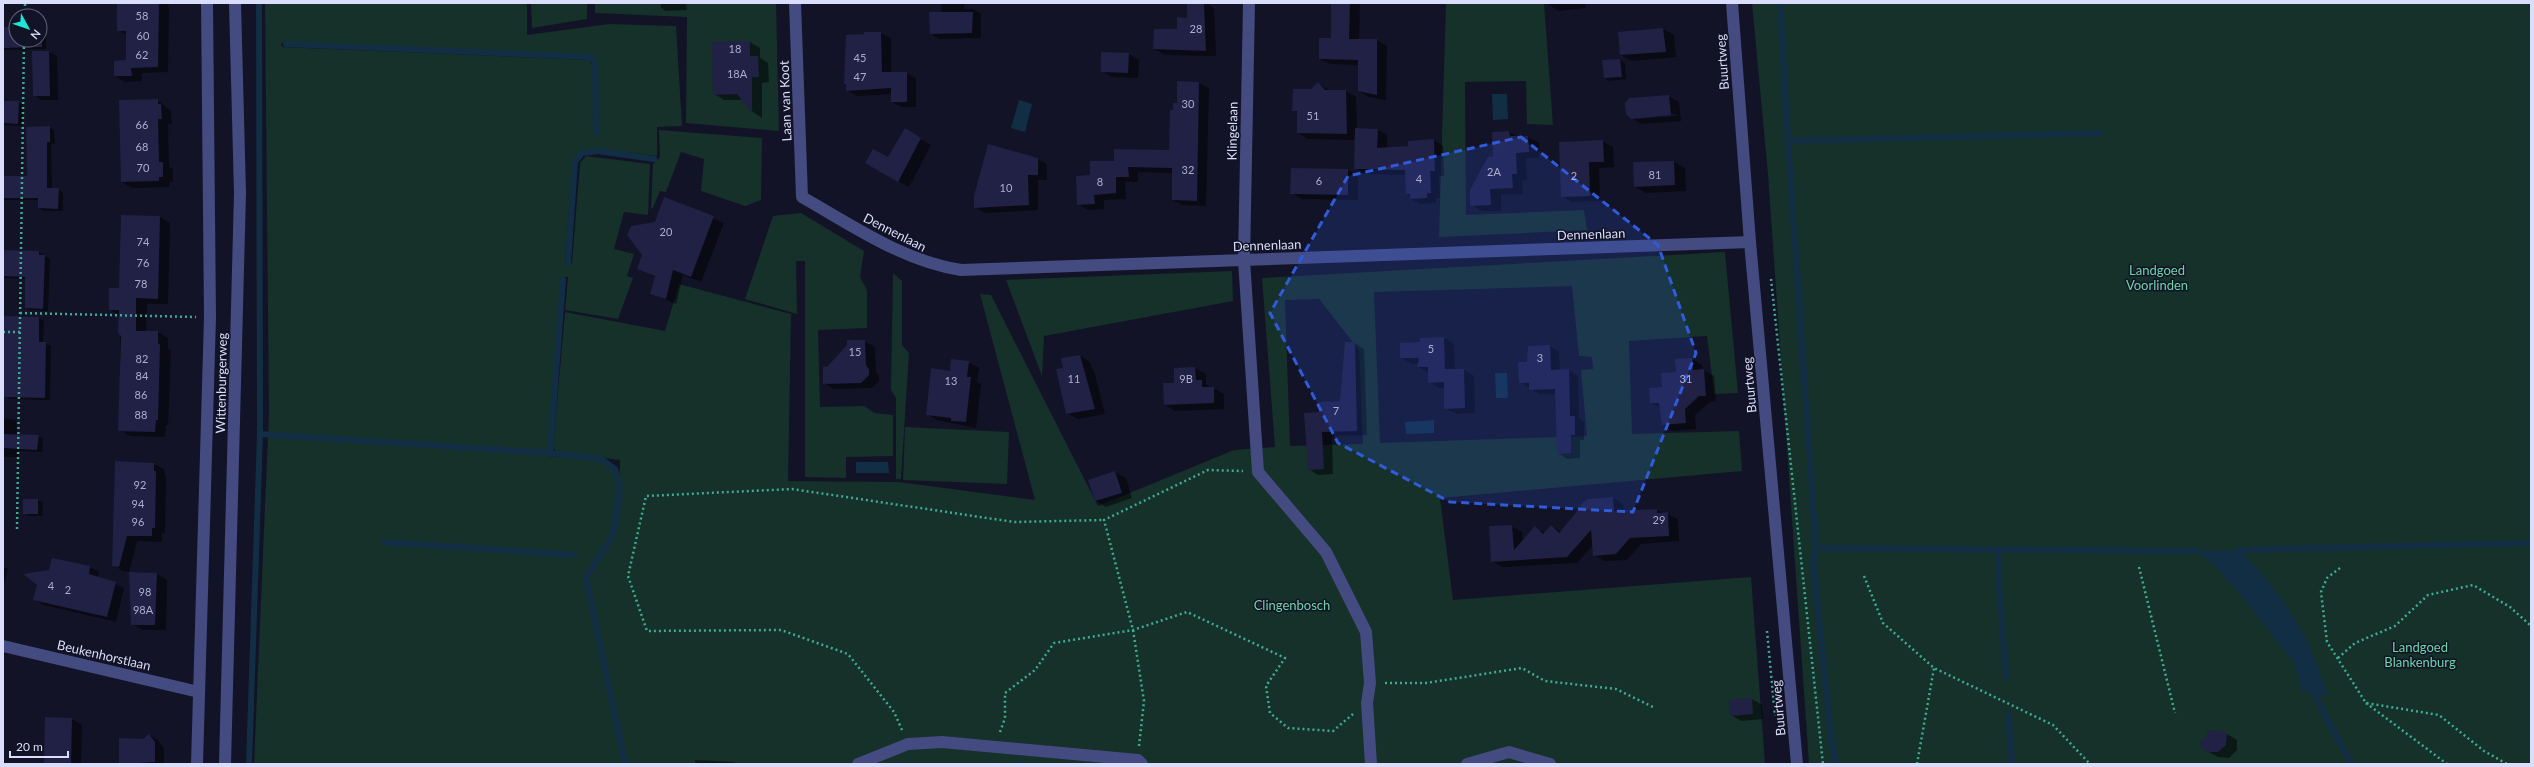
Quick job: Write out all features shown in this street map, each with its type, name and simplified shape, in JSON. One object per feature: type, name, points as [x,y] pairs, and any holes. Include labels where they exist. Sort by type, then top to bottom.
[{"type":"street","name":"Wittenburgerweg","points":[[197,764],[210,317],[207,3]]},
{"type":"street","name":"Wittenburgerweg","points":[[225,764],[240,193],[235,3]]},
{"type":"street","name":"Laan van Koot","points":[[795,3],[802,197]]},
{"type":"street","name":"Klingelaan","points":[[1249,3],[1244,260],[1258,472]]},
{"type":"street","name":"Buurtweg","points":[[1732,3],[1750,242],[1797,764]]},
{"type":"street","name":"Dennenlaan","points":[[802,197],[910,257],[935,266],[961,270],[1750,242]]},
{"type":"street","points":[[1258,472],[1326,552],[1366,632],[1370,683],[1367,703],[1370,764]]},
{"type":"street","name":"Beukenhorstlaan","points":[[3,646],[198,692]]},
{"type":"street","points":[[858,764],[908,744],[942,742],[996,746],[1140,762]]},
{"type":"street","points":[[1467,764],[1510,752],[1550,764]]},
{"type":"path","points":[[16,529],[24,48]]},
{"type":"path","points":[[1770,273],[1823,764]]},
{"type":"path","points":[[20,313],[210,317]]},
{"type":"path","points":[[3,332],[20,332]]},
{"type":"path","points":[[908,744],[894,712],[848,654],[781,630],[647,630],[628,576],[646,496],[792,489],[1014,522],[1104,520],[1208,470],[1258,472]]},
{"type":"path","points":[[1104,520],[1134,630],[1144,701],[1140,762]]},
{"type":"path","points":[[2139,567],[2174,713]]},
{"type":"path","points":[[2340,568],[2327,578],[2321,592],[2327,642],[2366,703],[2447,764]]},
{"type":"path","points":[[1864,576],[1883,623],[1934,668],[2053,725],[2090,764]]},
{"type":"path","points":[[2338,658],[2355,643],[2395,626],[2428,595],[2473,585],[2510,607],[2531,626]]},
{"type":"path","points":[[996,746],[1005,718],[1005,693],[1035,670],[1054,643],[1134,630],[1187,612],[1285,658],[1266,686],[1270,713],[1288,728],[1333,731],[1367,703]]},
{"type":"path","points":[[1370,683],[1426,683],[1522,668],[1545,680],[1616,689],[1653,707]]},
{"type":"path","points":[[1917,764],[1934,668]]},
{"type":"path","points":[[2366,703],[2439,715],[2484,751],[2508,764]]},
{"type":"highlighted area","points":[[1521,137],[1658,245],[1696,353],[1633,512],[1450,502],[1338,443],[1270,313],[1348,176]]},
{"type":"green space","name":"Clingenbosch","points":[[265,3],[527,3],[527,35],[609,24],[676,26],[682,126],[657,127],[657,156],[599,149],[581,151],[573,162],[565,263],[569,265],[572,263],[580,163],[586,156],[650,164],[648,215],[624,212],[614,249],[634,254],[627,276],[633,278],[618,319],[565,310],[568,277],[561,277],[548,456],[601,459],[615,469],[619,484],[620,460],[557,452],[553,448],[565,312],[665,331],[679,284],[791,314],[788,481],[899,482],[1035,500],[980,294],[991,295],[1098,506],[1234,450],[1275,447],[1262,278],[1725,252],[1738,393],[1714,394],[1707,336],[1629,341],[1632,434],[1739,431],[1742,471],[1440,498],[1453,600],[1751,577],[1765,764],[254,764],[269,413]],"holes":[[[283,42],[592,55],[598,62],[598,135],[593,135],[593,66],[590,60],[283,47],[281,45]],[[1572,286],[1579,356],[1592,357],[1593,369],[1581,370],[1587,436],[1380,443],[1374,292]],[[1319,299],[1359,350],[1363,444],[1290,446],[1285,300]]]},
{"type":"green space","points":[[531,3],[587,3],[587,19],[532,28]]},
{"type":"green space","points":[[595,3],[776,3],[779,131],[686,123],[687,17],[595,13]]},
{"type":"green space","points":[[1446,3],[1544,3],[1553,125],[1527,124],[1526,81],[1465,82],[1466,215],[1584,210],[1587,230],[1439,237]]},
{"type":"green space","name":"Landgoed Voorlinden","points":[[1752,3],[2531,3],[2531,764],[1809,764],[1768,174]]},
{"type":"green space","points":[[659,130],[762,138],[761,200],[745,206],[701,191],[704,159],[681,152],[666,192],[660,191],[653,208],[651,209],[653,164],[660,157]]},
{"type":"green space","points":[[801,213],[864,251],[860,277],[867,290],[867,328],[818,330],[820,407],[864,406],[875,413],[893,415],[893,456],[846,457],[846,478],[805,477],[805,261],[796,261],[797,314],[745,299],[773,216]]},
{"type":"green space","points":[[1232,271],[1233,301],[1044,336],[1042,376],[1006,280]]},
{"type":"green space","points":[[893,273],[902,281],[902,345],[909,353],[901,479],[896,479],[896,398],[891,390]]},
{"type":"green space","points":[[905,427],[1009,432],[1007,484],[903,480]]},
{"type":"water","points":[[1492,94],[1507,94],[1508,119],[1493,120]]},
{"type":"water","points":[[1019,100],[1032,104],[1025,132],[1011,128]]},
{"type":"water","points":[[1495,373],[1507,373],[1508,398],[1496,398]]},
{"type":"water","points":[[1434,420],[1434,433],[1406,434],[1405,422]]},
{"type":"water","points":[[856,462],[888,462],[889,473],[856,473]]},
{"type":"water","points":[[2239,550],[2269,582],[2293,617],[2313,655],[2328,696],[2302,691],[2294,663],[2239,593],[2218,569],[2197,551]]},
{"type":"building","points":[[117,3],[159,3],[158,67],[131,68],[132,76],[114,76],[114,61],[126,60],[126,31],[117,31]]},
{"type":"building","points":[[1187,3],[1204,3],[1206,51],[1153,49],[1154,29],[1177,29],[1177,17],[1187,18]]},
{"type":"building","points":[[1331,3],[1350,3],[1349,39],[1377,39],[1377,95],[1358,91],[1358,60],[1319,59],[1319,38],[1331,38]]},
{"type":"building","points":[[929,12],[973,12],[972,33],[930,34]]},
{"type":"building","points":[[3,27],[8,27],[8,48],[3,48]]},
{"type":"building","points":[[1663,28],[1666,52],[1620,55],[1618,32]]},
{"type":"building","points":[[864,32],[881,32],[882,72],[907,72],[907,102],[891,102],[891,88],[846,91],[846,84],[844,84],[846,35],[864,34]]},
{"type":"building","points":[[750,41],[750,56],[758,56],[759,77],[752,77],[752,113],[737,94],[713,95],[712,42]]},
{"type":"building","points":[[32,51],[49,51],[50,96],[33,96]]},
{"type":"building","points":[[1101,52],[1129,53],[1128,73],[1101,72]]},
{"type":"building","points":[[1620,59],[1622,77],[1604,78],[1602,60]]},
{"type":"building","points":[[1177,81],[1199,82],[1197,201],[1172,200],[1172,168],[1128,167],[1129,177],[1116,177],[1116,193],[1094,195],[1095,204],[1077,205],[1076,176],[1090,175],[1090,161],[1114,161],[1114,149],[1169,150],[1170,110],[1173,110],[1173,103],[1177,103]]},
{"type":"building","points":[[1318,82],[1325,90],[1346,90],[1347,134],[1297,133],[1297,111],[1292,111],[1293,89],[1311,89]]},
{"type":"building","points":[[1669,95],[1671,115],[1631,119],[1626,114],[1625,103],[1629,98]]},
{"type":"building","points":[[158,99],[158,104],[161,104],[162,119],[158,119],[159,162],[163,162],[163,177],[159,177],[159,181],[121,182],[119,100]]},
{"type":"building","points":[[3,101],[19,101],[18,124],[3,123]]},
{"type":"building","points":[[50,126],[50,142],[47,142],[47,188],[59,188],[58,209],[38,208],[38,198],[3,198],[3,176],[27,176],[26,127]]},
{"type":"building","points":[[905,128],[921,138],[898,182],[865,163],[873,149],[888,157]]},
{"type":"building","points":[[1355,128],[1378,129],[1377,148],[1408,146],[1408,141],[1434,139],[1435,171],[1430,171],[1431,193],[1427,193],[1427,198],[1410,199],[1410,194],[1406,194],[1405,170],[1354,169]]},
{"type":"building","points":[[1509,131],[1510,136],[1528,136],[1529,152],[1516,153],[1517,174],[1512,174],[1513,188],[1490,189],[1491,205],[1470,206],[1470,190],[1488,157],[1493,156],[1492,132]]},
{"type":"building","points":[[1603,140],[1604,162],[1589,162],[1590,196],[1561,197],[1559,142]]},
{"type":"building","points":[[988,144],[1038,158],[1038,175],[1028,175],[1029,205],[974,208],[974,196]]},
{"type":"building","points":[[1674,161],[1675,185],[1634,187],[1633,162]]},
{"type":"building","points":[[1291,168],[1348,169],[1348,195],[1290,194]]},
{"type":"building","points":[[664,197],[714,216],[691,277],[673,270],[666,299],[650,294],[655,276],[637,269],[642,255],[627,235],[631,226],[655,222]]},
{"type":"building","points":[[121,215],[160,216],[158,299],[136,298],[136,331],[158,331],[158,344],[160,344],[158,420],[156,420],[155,432],[118,431],[121,336],[118,333],[119,310],[109,310],[109,288],[119,288]]},
{"type":"building","points":[[3,250],[39,251],[39,255],[45,255],[43,309],[25,308],[25,277],[3,276]]},
{"type":"building","points":[[3,316],[39,317],[39,342],[46,342],[45,398],[4,397]]},
{"type":"building","points":[[1444,337],[1445,369],[1464,369],[1465,408],[1444,409],[1444,382],[1428,383],[1428,367],[1417,367],[1419,358],[1400,358],[1400,343],[1420,342],[1420,338]]},
{"type":"building","points":[[847,340],[865,340],[866,365],[869,369],[869,375],[861,383],[823,384],[823,367],[827,367],[847,345]]},
{"type":"building","points":[[1345,342],[1355,342],[1357,431],[1322,432],[1324,469],[1308,470],[1304,413],[1319,412],[1319,402],[1340,401]]},
{"type":"building","points":[[1550,345],[1551,370],[1569,369],[1570,416],[1575,416],[1575,435],[1571,435],[1571,453],[1557,454],[1555,389],[1529,390],[1529,383],[1519,383],[1518,362],[1527,362],[1528,346]]},
{"type":"building","points":[[1080,355],[1095,409],[1066,414],[1056,369],[1063,368],[1061,358]]},
{"type":"building","points":[[1692,358],[1693,370],[1704,369],[1706,396],[1699,396],[1685,409],[1686,423],[1662,425],[1659,403],[1650,403],[1649,388],[1662,387],[1661,373],[1676,372],[1675,359]]},
{"type":"building","points":[[951,359],[969,361],[967,377],[971,377],[966,422],[951,421],[951,418],[926,415],[931,368],[950,371]]},
{"type":"building","points":[[1195,367],[1196,380],[1202,380],[1202,387],[1214,387],[1214,403],[1164,405],[1163,383],[1174,383],[1174,368]]},
{"type":"building","points":[[3,434],[39,435],[37,450],[3,448]]},
{"type":"building","points":[[115,461],[154,463],[154,471],[156,471],[155,528],[152,528],[152,536],[127,536],[119,567],[112,566]]},
{"type":"building","points":[[1115,471],[1122,493],[1095,501],[1088,480]]},
{"type":"building","points":[[1613,497],[1614,511],[1657,509],[1657,513],[1668,512],[1669,536],[1630,538],[1616,554],[1593,556],[1591,530],[1567,557],[1491,562],[1489,526],[1512,525],[1514,550],[1535,526],[1543,534],[1551,525],[1559,533],[1583,502],[1588,499]]},
{"type":"building","points":[[23,499],[38,499],[38,514],[23,514]]},
{"type":"building","points":[[52,558],[90,566],[89,574],[116,582],[107,617],[33,600],[37,585],[23,574],[49,570]]},
{"type":"building","points":[[129,572],[157,573],[155,625],[131,625]]},
{"type":"building","points":[[1752,698],[1753,714],[1730,716],[1729,700]]},
{"type":"building","points":[[45,717],[72,718],[71,764],[44,763]]},
{"type":"building","points":[[2207,730],[2227,733],[2226,745],[2218,752],[2207,752],[2199,743],[2207,737]]},
{"type":"building","points":[[149,734],[155,742],[155,762],[119,764],[119,738],[143,739]]},
{"type":"waterway","points":[[249,764],[260,434],[259,3]]},
{"type":"waterway","points":[[1780,3],[1816,548],[1813,561],[1831,738],[1836,764]]},
{"type":"waterway","points":[[286,44],[591,57],[595,62],[596,133]]},
{"type":"waterway","points":[[1788,141],[2100,133]]},
{"type":"waterway","points":[[568,263],[575,162],[582,153],[598,151],[654,159]]},
{"type":"waterway","points":[[550,453],[563,280]]},
{"type":"waterway","points":[[260,434],[550,453],[601,459],[615,469],[620,486],[614,528],[611,539],[586,577],[625,764]]},
{"type":"waterway","points":[[384,542],[574,555]]},
{"type":"waterway","points":[[2239,550],[2531,543]]},
{"type":"waterway","points":[[1816,548],[2197,551]]},
{"type":"waterway","points":[[1999,549],[1998,568],[2006,677]]},
{"type":"waterway","points":[[2314,694],[2351,764]]},
{"type":"waterway","points":[[2008,714],[2012,764]]},
{"type":"park label","name":"Landgoed Blankenburg","points":[[2420,654]]}]
